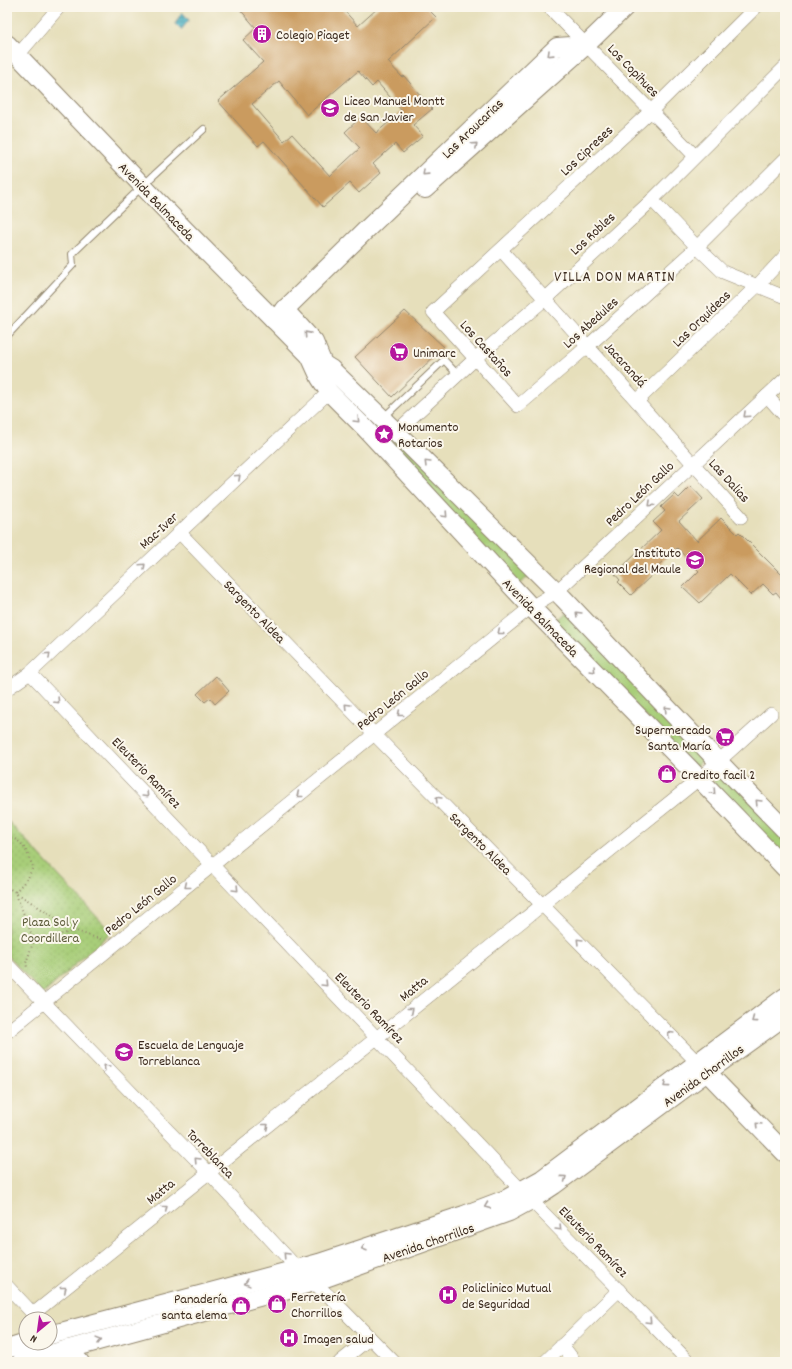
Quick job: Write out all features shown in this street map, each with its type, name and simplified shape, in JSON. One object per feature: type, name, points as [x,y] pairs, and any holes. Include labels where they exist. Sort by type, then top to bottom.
[{"type":"main road","points":[[586,45],[625,7]]},
{"type":"main road","name":"Las Araucarias","points":[[279,314],[557,47],[586,45]]},
{"type":"main road","name":"Avenida Balmaceda","points":[[12,50],[143,186],[279,314],[314,342],[320,378],[329,392],[364,427],[531,607],[700,778],[785,868]]},
{"type":"main road","name":"Avenida Balmaceda","points":[[316,360],[331,369],[382,418],[556,592],[785,830]]},
{"type":"main road","name":"Avenida Chorrillos","points":[[58,1332],[298,1269],[464,1215],[506,1199],[527,1196],[554,1185],[702,1067],[785,997]]},
{"type":"main road","name":"Avenida Chorrillos","points":[[702,1067],[785,1016]]},
{"type":"main road","name":"Sargento Aldea","points":[[702,1067],[785,1153]]},
{"type":"main road","name":"Avenida Chorrillos","points":[[21,1362],[314,1282],[488,1221],[510,1212],[527,1196]]},
{"type":"main road","points":[[7,1349],[18,1346]]},
{"type":"main road","points":[[68,1349],[80,1362]]},
{"type":"street","points":[[12,50],[59,7]]},
{"type":"street","name":"Los Copihues","points":[[549,7],[695,156]]},
{"type":"street","name":"Los Cipreses","points":[[433,312],[651,111],[756,7]]},
{"type":"street","name":"Los Robles","points":[[396,432],[475,359],[545,299],[652,200],[785,67]]},
{"type":"street","name":"Los Abedules","points":[[518,406],[588,346],[697,247],[785,158]]},
{"type":"street","points":[[652,200],[723,272],[785,297]]},
{"type":"street","name":"Jacarandá","points":[[501,250],[694,464]]},
{"type":"street","name":"Las Orquídeas","points":[[637,401],[757,286],[785,256]]},
{"type":"street","name":"Los Castaños","points":[[433,312],[518,406]]},
{"type":"street","name":"Pedro León Gallo","points":[[7,1032],[531,607],[556,592],[785,379]]},
{"type":"street","name":"Mac-Iver","points":[[7,688],[30,672],[329,392]]},
{"type":"street","points":[[767,396],[785,416]]},
{"type":"street","name":"Las Dalias","points":[[694,464],[741,517]]},
{"type":"street","name":"Sargento Aldea","points":[[179,532],[374,734],[702,1067]]},
{"type":"street","name":"Eleuterio Ramírez","points":[[30,672],[527,1196],[689,1362]]},
{"type":"street","name":"Matta","points":[[42,1311],[209,1173],[700,778],[771,714]]},
{"type":"street","name":"Torreblanca","points":[[7,964],[209,1173],[298,1269],[329,1296],[394,1362]]},
{"type":"street","points":[[7,1286],[31,1311]]},
{"type":"street","points":[[545,1362],[618,1290]]},
{"type":"street","points":[[340,1362],[370,1338]]},
{"type":"street","points":[[58,1340],[68,1349]]},
{"type":"street","points":[[562,1346],[575,1362]]},
{"type":"lane","points":[[7,336],[73,265],[72,254],[204,129]]},
{"type":"lane","points":[[382,418],[444,360],[458,375]]},
{"type":"path","points":[[7,838],[24,845],[33,867],[28,878],[15,892]]},
{"type":"path","points":[[7,887],[76,931],[108,942],[121,939]]},
{"type":"path","points":[[15,892],[34,940],[26,963]]},
{"type":"path","points":[[34,940],[76,931]]},
{"type":"green space","points":[[381,422],[531,575],[517,585],[371,430]]},
{"type":"green space","points":[[564,612],[706,756],[696,767],[553,622]]},
{"type":"green space","points":[[723,773],[785,837],[785,859],[713,782]]},
{"type":"green space","name":"Plaza Sol y Coordillera","points":[[7,820],[111,932],[43,994],[7,955]]},
{"type":"water","points":[[182,12],[189,20],[181,30],[175,24]]},
{"type":"building","points":[[238,7],[341,7],[358,26],[379,7],[426,7],[436,17],[388,62],[402,77],[404,76],[432,109],[413,125],[423,136],[403,153],[395,144],[373,164],[381,173],[359,193],[350,183],[323,207],[264,141],[258,146],[218,101],[263,62],[243,40],[256,28]],"holes":[[[358,71],[372,87],[377,82],[402,111],[376,133],[361,117],[345,132],[360,148],[330,176],[292,134],[284,141],[252,104],[279,81],[307,115]]]},
{"type":"building","name":"Unimarc","points":[[405,311],[444,347],[392,397],[355,357]]},
{"type":"building","points":[[691,486],[703,499],[679,521],[697,541],[721,518],[737,534],[739,532],[785,578],[785,603],[776,592],[773,594],[763,584],[751,595],[730,574],[700,603],[683,587],[699,571],[677,548],[650,573],[652,575],[631,595],[618,582],[620,580],[615,574],[661,530],[653,522],[665,511],[661,507],[675,494],[679,498]]},
{"type":"building","points":[[216,676],[229,691],[215,704],[210,698],[205,702],[197,694]]},
{"type":"place","name":"Colegio Piaget","points":[[262,34]]},
{"type":"place","name":"Liceo Manuel Montt de San Javier","points":[[330,108]]},
{"type":"place","name":"Unimarc","points":[[399,352]]},
{"type":"place","name":"Monumento Rotarios","points":[[384,434]]},
{"type":"place","name":"Instituto Regional del Maule","points":[[695,560]]},
{"type":"place","name":"Supermercado Santa María","points":[[725,737]]},
{"type":"place","name":"Credito facil 2","points":[[667,774]]},
{"type":"place","name":"Escuela de Lenguaje Torreblanca","points":[[124,1052]]},
{"type":"place","name":"Policlinico Mutual de Seguridad","points":[[448,1295]]},
{"type":"place","name":"Ferretería Chorrillos","points":[[277,1304]]},
{"type":"place","name":"Panadería santa elema","points":[[241,1306]]},
{"type":"place","name":"Imagen salud","points":[[289,1338]]},
{"type":"district","name":"VILLA DON MARTIN","points":[[615,276]]}]
